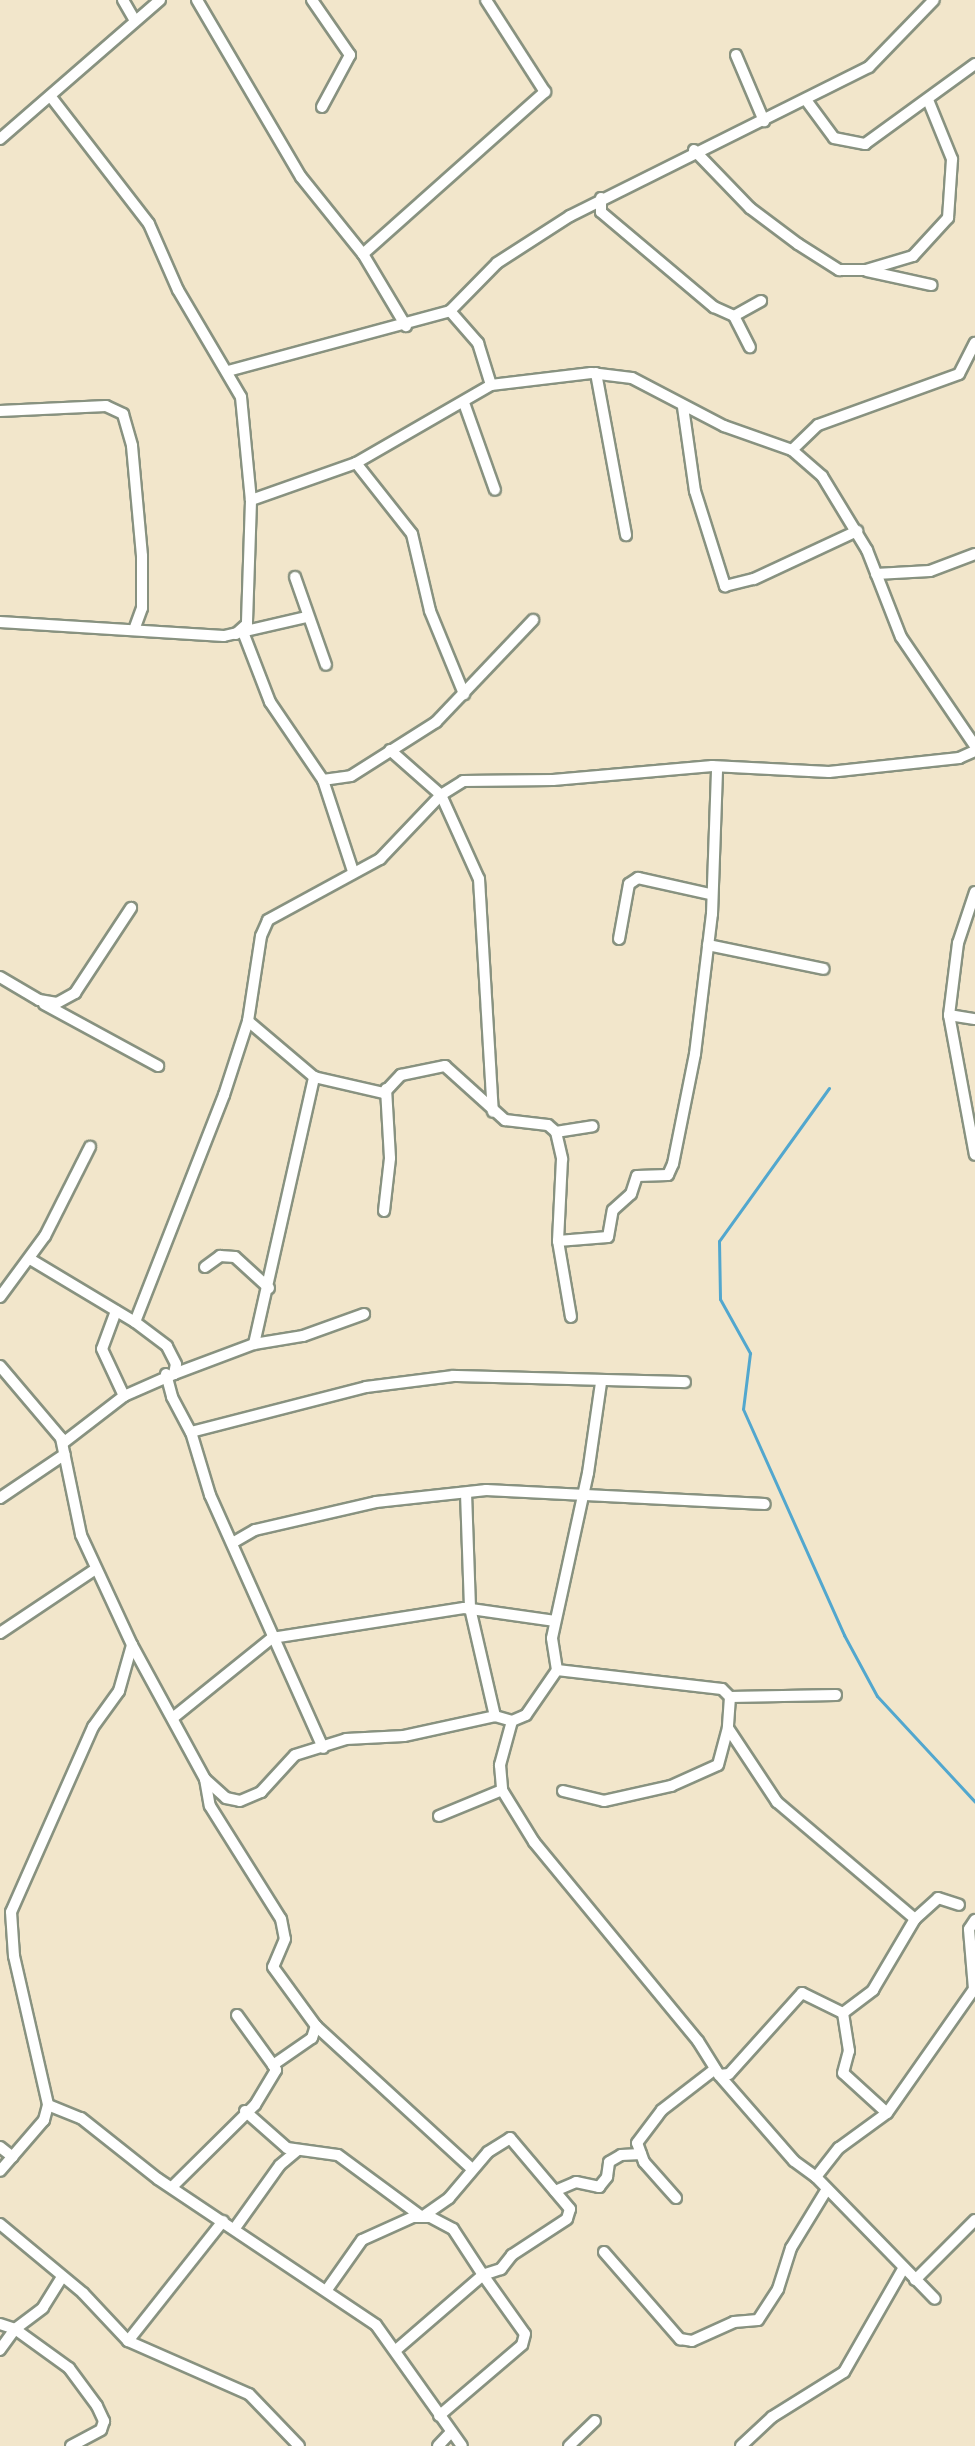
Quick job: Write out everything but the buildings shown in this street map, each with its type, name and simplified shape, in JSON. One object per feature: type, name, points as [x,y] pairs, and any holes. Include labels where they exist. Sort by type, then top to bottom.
[{"type":"street","points":[[123,0],[135,21]]},
{"type":"street","points":[[0,139],[160,0]]},
{"type":"street","points":[[197,0],[301,177],[363,254],[406,326]]},
{"type":"street","points":[[312,0],[350,55],[322,107]]},
{"type":"street","points":[[363,254],[545,92],[486,0]]},
{"type":"street","points":[[228,371],[406,326],[450,311],[497,263],[601,198],[694,150],[764,121],[869,67],[934,0]]},
{"type":"street","points":[[736,55],[764,121]]},
{"type":"street","points":[[806,100],[834,138],[857,145],[928,100],[975,64]]},
{"type":"street","points":[[51,97],[149,224],[178,290],[228,371],[245,414],[251,500],[241,632],[270,702],[323,780],[353,871]]},
{"type":"street","points":[[866,270],[913,256],[948,218],[952,159],[928,100]]},
{"type":"street","points":[[694,150],[750,208],[839,270],[866,270],[931,285]]},
{"type":"street","points":[[601,198],[601,212],[714,307],[734,316],[750,347]]},
{"type":"street","points":[[734,316],[761,301]]},
{"type":"street","points":[[450,311],[478,343],[491,385]]},
{"type":"street","points":[[792,450],[818,425],[959,374],[975,343]]},
{"type":"street","points":[[135,1322],[210,1135],[248,1021],[261,936],[268,920],[380,859],[401,841],[441,795],[463,781],[483,778],[553,780],[717,768],[829,772],[959,758],[975,748],[901,637],[857,531],[822,476],[792,450],[683,407],[651,385],[596,373],[491,385],[356,463],[251,500]]},
{"type":"street","points":[[596,373],[626,535]]},
{"type":"street","points":[[464,403],[495,490]]},
{"type":"street","points":[[0,411],[106,406],[123,414],[132,446],[142,556],[142,608],[135,627]]},
{"type":"street","points":[[683,407],[695,491],[725,586],[754,579],[857,531]]},
{"type":"street","points":[[356,463],[412,534],[430,611],[464,694]]},
{"type":"street","points":[[876,574],[930,571],[975,554]]},
{"type":"street","points":[[295,577],[306,617],[326,665]]},
{"type":"street","points":[[0,622],[241,632],[281,627],[306,617]]},
{"type":"street","points":[[323,780],[351,776],[436,722],[533,620]]},
{"type":"street","points":[[390,750],[441,795],[479,879],[493,1112]]},
{"type":"street","points":[[558,1241],[608,1237],[613,1210],[631,1194],[637,1176],[668,1175],[695,1054],[716,859],[717,768]]},
{"type":"street","points":[[619,939],[629,884],[638,878],[710,894]]},
{"type":"street","points":[[975,892],[958,943],[949,1015],[975,1155]]},
{"type":"street","points":[[39,1000],[57,1003],[75,993],[131,908]]},
{"type":"street","points":[[708,945],[824,969]]},
{"type":"street","points":[[0,977],[158,1066]]},
{"type":"street","points":[[949,1015],[975,1019]]},
{"type":"street","points":[[248,1021],[314,1077],[348,1089],[377,1093],[401,1075],[445,1066],[505,1120],[548,1125],[556,1132],[562,1159],[558,1241],[571,1317]]},
{"type":"street","points":[[254,1344],[314,1077]]},
{"type":"street","points":[[384,1211],[390,1158],[386,1089]]},
{"type":"street","points":[[556,1132],[593,1126]]},
{"type":"street","points":[[0,1297],[30,1259],[90,1147]]},
{"type":"street","points":[[205,1267],[220,1256],[235,1257],[269,1288]]},
{"type":"street","points":[[30,1259],[135,1322],[167,1346],[176,1364],[170,1374],[172,1397],[191,1432],[210,1495],[234,1542],[272,1638],[323,1748]]},
{"type":"street","points":[[116,1311],[102,1349],[124,1396]]},
{"type":"street","points":[[0,1498],[124,1396],[170,1374],[254,1344],[303,1336],[364,1314]]},
{"type":"street","points":[[0,1366],[64,1448],[70,1494],[94,1570],[205,1779],[210,1806],[286,1930],[273,1967],[316,2026],[472,2169]]},
{"type":"street","points":[[191,1432],[366,1387],[510,1376],[601,1383],[685,1382]]},
{"type":"street","points":[[601,1383],[555,1621],[557,1670],[538,1702],[512,1721],[500,1765],[502,1790],[549,1864],[698,2041],[717,2072],[794,2161],[816,2177],[935,2299]]},
{"type":"street","points":[[234,1542],[255,1530],[376,1502],[466,1493],[765,1504]]},
{"type":"street","points":[[466,1493],[470,1608],[495,1716]]},
{"type":"street","points":[[0,1633],[94,1570]]},
{"type":"street","points":[[174,1717],[272,1638],[470,1608],[555,1621]]},
{"type":"street","points":[[0,2171],[44,2120],[48,2105],[14,1956],[11,1912],[93,1727],[119,1691],[132,1645]]},
{"type":"street","points":[[557,1670],[710,1686],[730,1697],[836,1695]]},
{"type":"street","points":[[563,1791],[604,1801],[671,1786],[718,1765],[728,1728],[730,1697]]},
{"type":"street","points":[[205,1779],[226,1798],[240,1801],[261,1792],[295,1755],[346,1739],[404,1736],[495,1716],[512,1721]]},
{"type":"street","points":[[728,1728],[796,1823],[915,1919]]},
{"type":"street","points":[[439,1816],[502,1790]]},
{"type":"street","points":[[843,2013],[873,1990],[915,1919],[938,1898],[959,1905]]},
{"type":"street","points":[[816,2177],[839,2148],[887,2113],[974,1989],[969,1929],[975,1920]]},
{"type":"street","points":[[676,2198],[641,2154],[637,2143],[662,2110],[717,2072],[729,2074],[802,1993],[843,2013]]},
{"type":"street","points":[[843,2013],[849,2051],[843,2073],[887,2113]]},
{"type":"street","points":[[172,2187],[262,2093],[276,2070],[237,2015]]},
{"type":"street","points":[[273,2065],[312,2038],[316,2026]]},
{"type":"street","points":[[48,2105],[81,2118],[172,2187],[376,2325],[462,2446]]},
{"type":"street","points":[[245,2111],[269,2136],[298,2150],[324,2149],[338,2155],[422,2217],[453,2229],[525,2334],[522,2345],[439,2416]]},
{"type":"street","points":[[326,2291],[362,2240],[422,2217],[449,2198],[472,2169],[503,2139],[510,2138],[572,2214],[512,2255],[501,2269],[483,2275],[396,2350]]},
{"type":"street","points":[[0,2147],[13,2157]]},
{"type":"street","points":[[235,2228],[280,2165],[298,2150]]},
{"type":"street","points":[[555,2191],[576,2182],[599,2187],[607,2177],[609,2162],[621,2155],[641,2154]]},
{"type":"street","points":[[604,2252],[680,2339],[692,2341],[734,2322],[758,2320],[778,2289],[791,2248],[827,2189]]},
{"type":"street","points":[[915,2280],[975,2220]]},
{"type":"street","points":[[128,2341],[223,2221]]},
{"type":"street","points":[[0,2224],[62,2277],[128,2341],[249,2394],[299,2446]]},
{"type":"street","points":[[741,2446],[772,2417],[844,2372],[903,2269]]},
{"type":"street","points":[[0,2350],[15,2329],[43,2308],[62,2277]]},
{"type":"street","points":[[0,2324],[15,2329],[69,2368],[97,2406],[104,2421],[101,2430],[71,2446]]},
{"type":"street","points":[[569,2446],[595,2421]]},
{"type":"street","points":[[438,2446],[450,2433]]},
{"type":"waterway","points":[[829,1088],[719,1241],[720,1299],[750,1353],[743,1409],[844,1635],[877,1696],[975,1802]]}]
